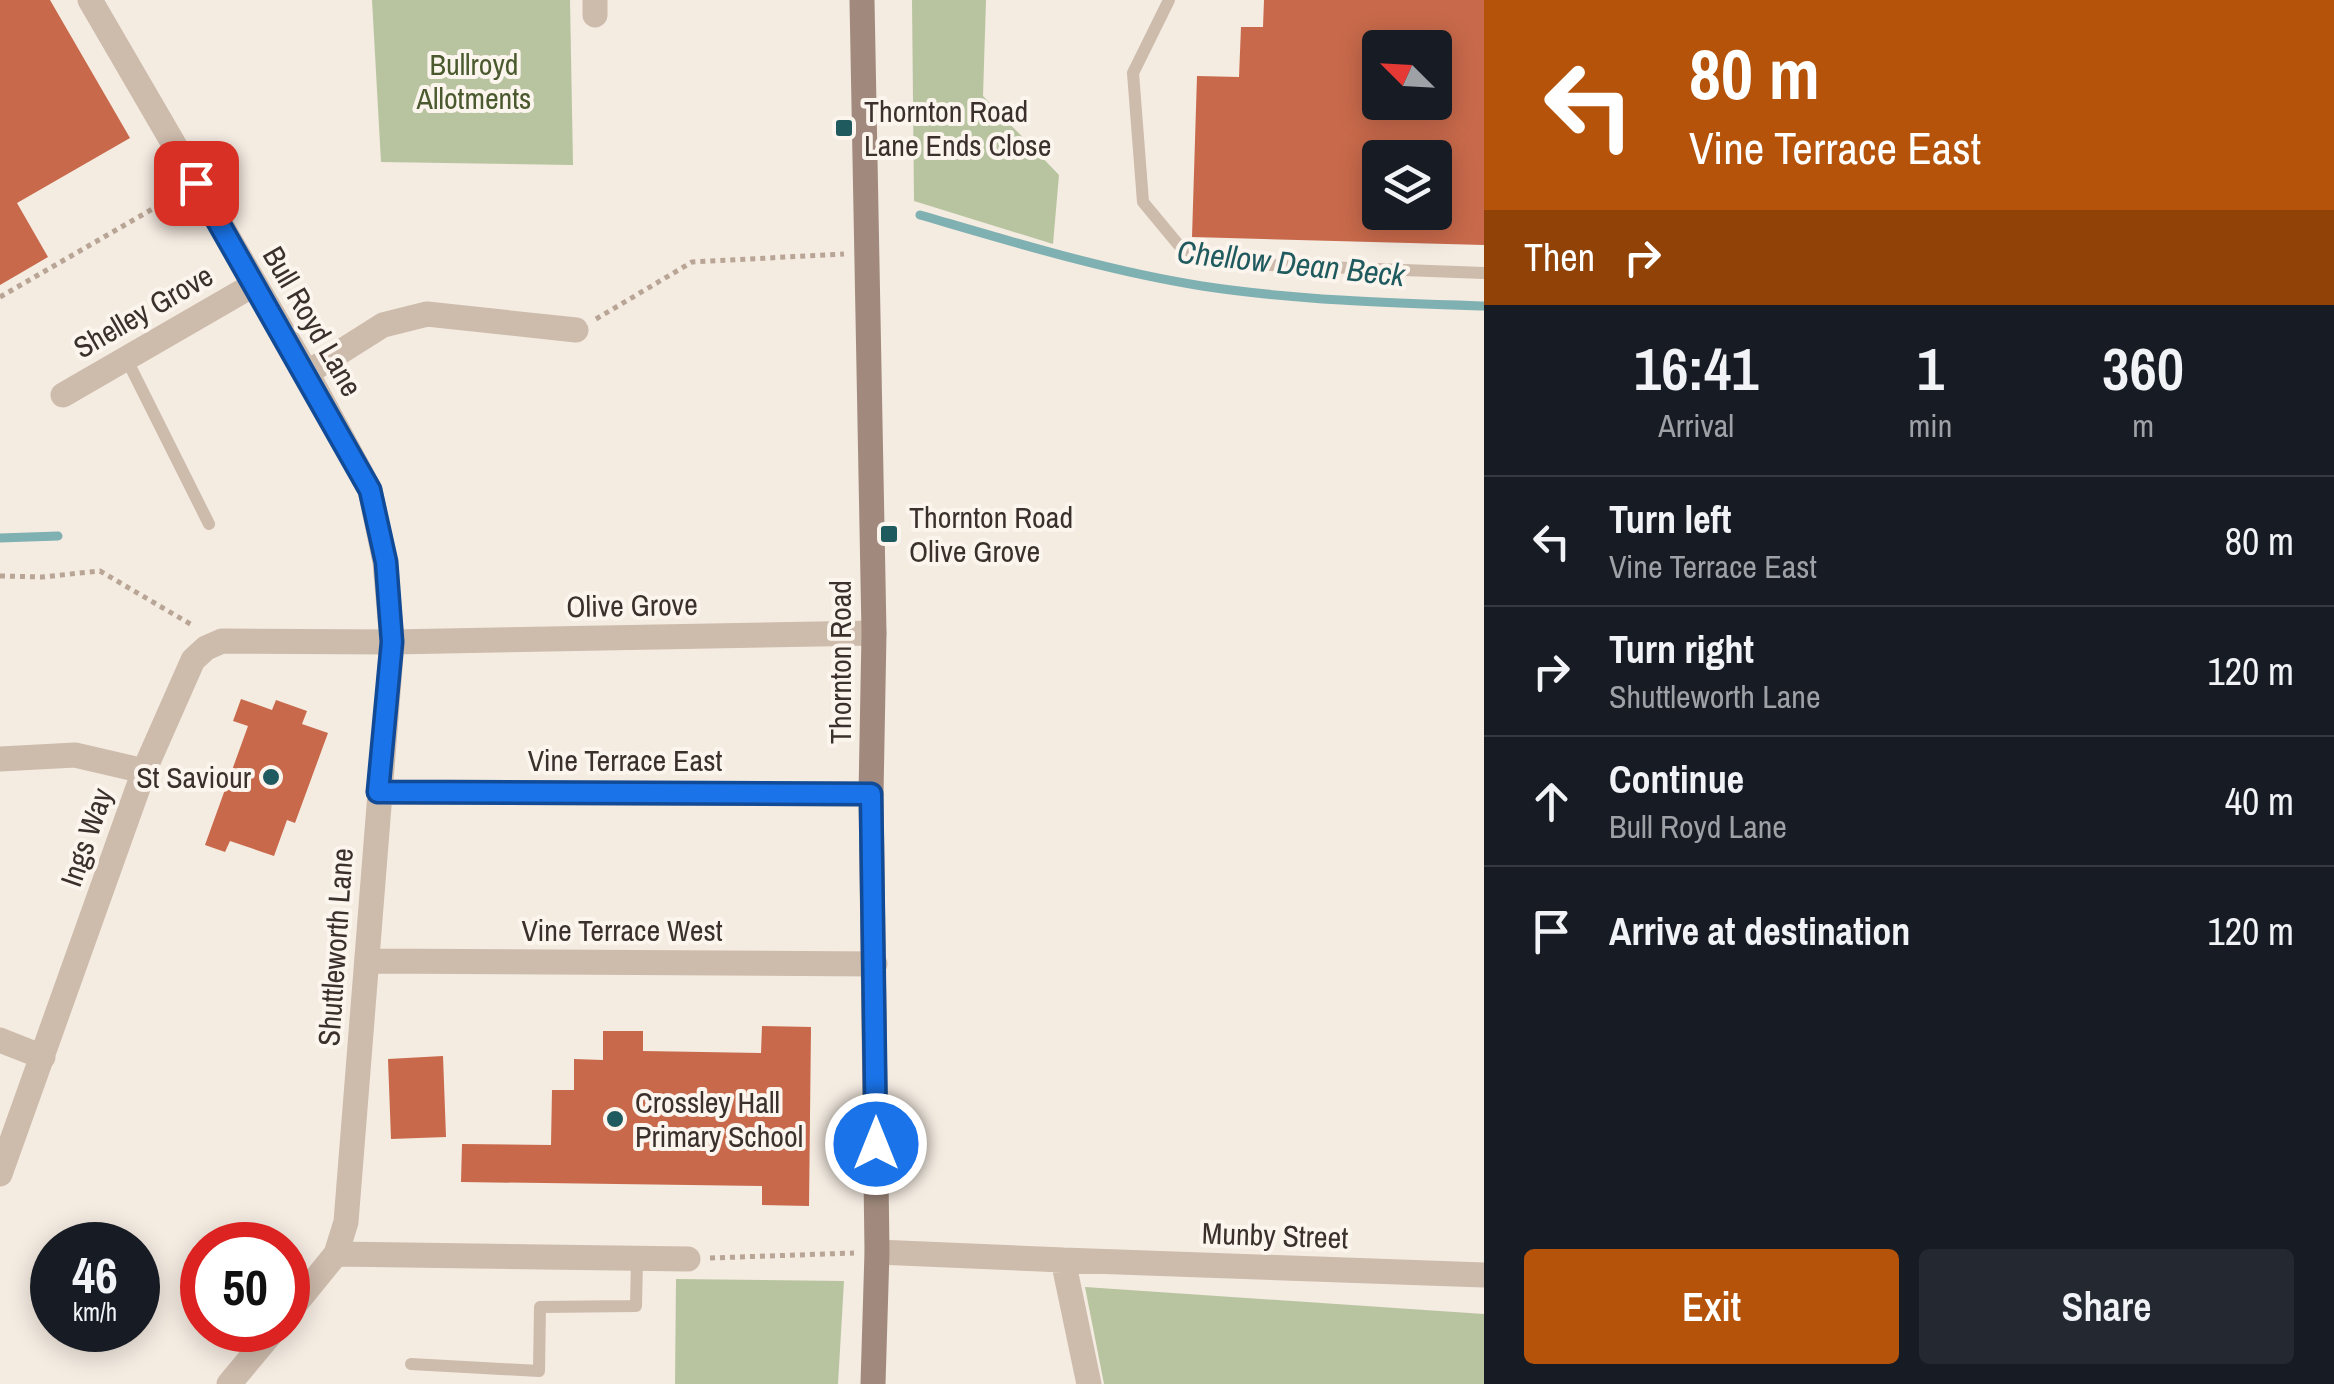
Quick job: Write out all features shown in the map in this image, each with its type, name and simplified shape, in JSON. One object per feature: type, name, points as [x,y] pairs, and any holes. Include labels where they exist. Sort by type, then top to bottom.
[{"type":"main road","name":"Thornton Road","points":[[862,0],[874,633],[871,794],[877,1252],[872,1384]]},
{"type":"street","name":"Bull Royd Lane","points":[[90,0],[370,490],[386,562],[392,642]]},
{"type":"street","name":"Shelley Grove","points":[[63,395],[255,284]]},
{"type":"street","points":[[306,373],[383,325],[427,314],[576,330]]},
{"type":"street","name":"Olive Grove","points":[[392,642],[874,633]]},
{"type":"street","points":[[210,646],[222,641],[392,642]]},
{"type":"street","name":"Shuttleworth Lane","points":[[310,1286],[336,1254],[346,1222],[392,642]]},
{"type":"street","name":"Ings Way","points":[[0,1174],[144,771],[193,660],[210,646]]},
{"type":"street","points":[[0,759],[75,756],[144,771]]},
{"type":"street","name":"Vine Terrace East","points":[[378,792],[871,794]]},
{"type":"street","name":"Vine Terrace West","points":[[368,962],[875,964]]},
{"type":"street","points":[[0,1040],[43,1057]]},
{"type":"street","name":"Munby Street","points":[[877,1252],[1484,1275]]},
{"type":"street","points":[[336,1254],[688,1259]]},
{"type":"street","points":[[1063,1260],[1089,1384]]},
{"type":"street","points":[[229,1384],[256,1352]]},
{"type":"lane","points":[[1169,0],[1133,73],[1143,202],[1182,249],[1242,264],[1484,273]]},
{"type":"lane","points":[[126,358],[209,524]]},
{"type":"lane","points":[[410,1364],[539,1371],[540,1306],[636,1306],[637,1259]]},
{"type":"path","points":[[0,297],[196,183]]},
{"type":"path","points":[[576,330],[692,262],[868,252]]},
{"type":"path","points":[[0,576],[42,577],[100,571],[194,626],[210,646]]},
{"type":"path","points":[[688,1259],[877,1252]]},
{"type":"green space","name":"Bullroyd Allotments","points":[[372,0],[570,0],[573,165],[381,162]]},
{"type":"green space","points":[[912,0],[986,0],[983,96],[1059,175],[1053,244],[914,201]]},
{"type":"green space","points":[[676,1279],[844,1281],[838,1384],[675,1384]]},
{"type":"green space","points":[[1085,1287],[1484,1314],[1484,1384],[1104,1384]]},
{"type":"building","points":[[0,0],[50,0],[130,138],[17,203],[48,257],[0,285]]},
{"type":"building","points":[[1264,0],[1484,0],[1484,245],[1192,237],[1197,76],[1239,77],[1241,27],[1263,27]]},
{"type":"building","name":"St Saviour","points":[[241,699],[272,710],[276,700],[307,711],[302,724],[328,733],[295,823],[287,820],[274,856],[230,841],[225,852],[205,845],[248,726],[233,721]]},
{"type":"building","points":[[762,1026],[811,1027],[809,1206],[762,1205],[762,1186],[461,1182],[462,1144],[551,1145],[552,1090],[574,1090],[574,1059],[603,1060],[603,1031],[643,1031],[643,1051],[761,1053]]},
{"type":"building","points":[[443,1056],[446,1137],[391,1139],[388,1059]]},
{"type":"waterway","name":"Chellow Dean Beck","points":[[920,215],[1096,264],[1202,286],[1307,298],[1484,306]]},
{"type":"waterway","name":"Chellow Dean Beck","points":[[0,538],[58,536]]},
{"type":"place","name":"Thornton Road Lane Ends Close","points":[[844,128]]},
{"type":"place","name":"Thornton Road Olive Grove","points":[[889,534]]},
{"type":"place","name":"St Saviour","points":[[271,777]]},
{"type":"place","name":"Crossley Hall Primary School","points":[[615,1119]]},
{"type":"route","points":[[196,183],[370,490],[386,562],[392,642],[378,792],[871,794],[876,1144]]}]
